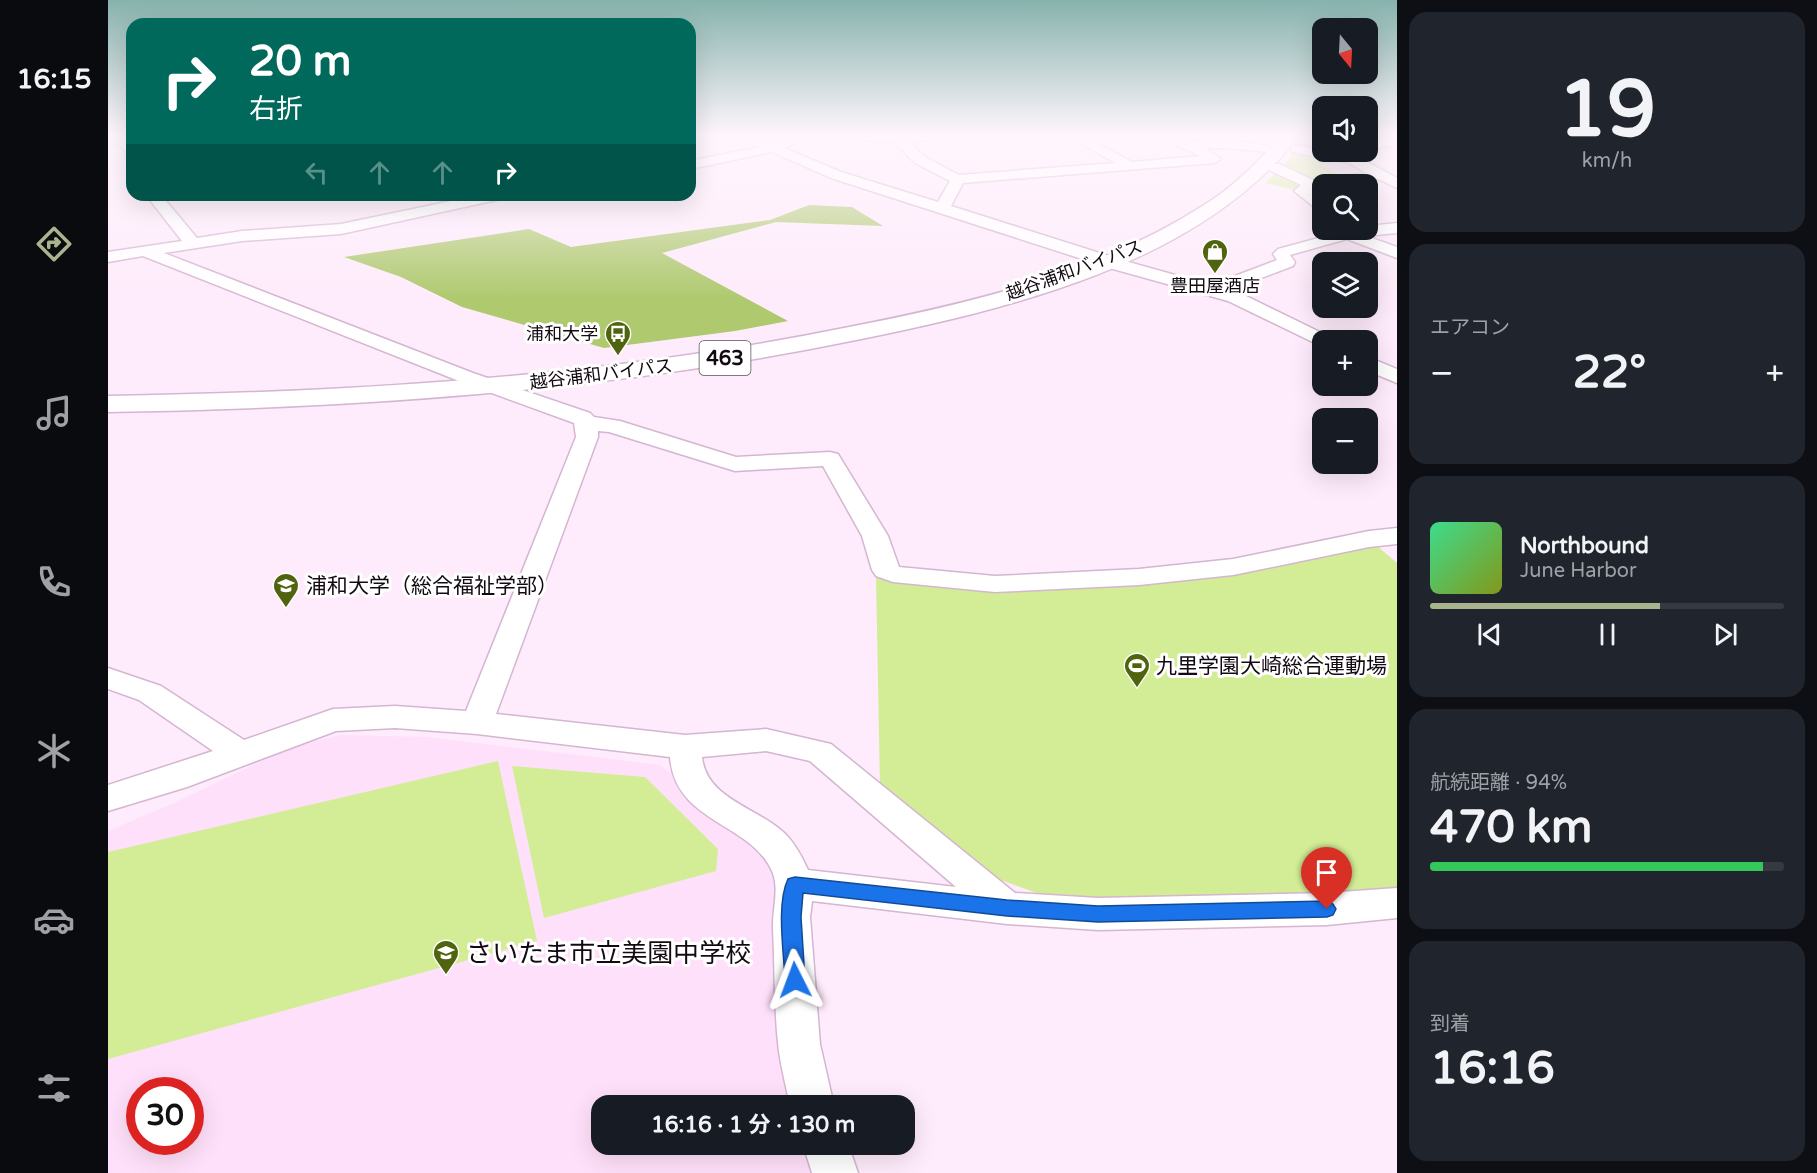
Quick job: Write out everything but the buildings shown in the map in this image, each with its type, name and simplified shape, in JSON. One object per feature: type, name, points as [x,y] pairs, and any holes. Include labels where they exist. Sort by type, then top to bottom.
[{"type":"highway","name":"越谷浦和バイパス","points":[[108,392],[317,388],[466,377],[625,361],[820,329],[964,295],[1099,258],[1174,231],[1211,210],[1235,191]]},
{"type":"highway","name":"越谷浦和バイパス","points":[[108,404],[236,403],[492,387],[679,365],[829,339],[984,303],[1053,282],[1099,258]]},
{"type":"street","points":[[887,191],[1099,258],[1234,297],[1312,336]]},
{"type":"street","points":[[942,208],[953,191]]},
{"type":"street","points":[[158,201],[192,243]]},
{"type":"street","points":[[410,201],[427,209]]},
{"type":"street","points":[[108,257],[242,236],[341,229],[469,201]]},
{"type":"street","points":[[1378,230],[1397,228]]},
{"type":"street","points":[[1212,291],[1287,262],[1281,254],[1284,252],[1325,240]]},
{"type":"street","points":[[1370,240],[1397,253]]},
{"type":"street","points":[[144,251],[492,387],[563,411],[587,423],[612,426],[735,464],[830,459],[875,536],[885,570],[893,574],[995,584],[1139,577],[1233,567],[1369,539],[1397,536]]},
{"type":"street","points":[[1378,368],[1397,378]]},
{"type":"street","points":[[477,723],[587,437],[587,423]]},
{"type":"street","points":[[108,678],[150,693],[240,753]]},
{"type":"street","points":[[108,798],[175,778],[333,720],[395,717],[477,723],[685,747],[766,740],[820,752],[1007,908]]},
{"type":"street","points":[[685,747],[687,769],[694,786],[709,800],[770,841],[786,862],[795,884],[791,917],[799,1044],[810,1095]]},
{"type":"street","points":[[795,884],[1007,908],[1098,914],[1327,909],[1397,903]]},
{"type":"street","points":[[829,1155],[835,1173]]},
{"type":"shaded area","name":"さいたま市立美園中学校","points":[[341,735],[427,737],[661,765],[697,799],[746,834],[782,880],[798,1095],[591,1095],[591,1155],[816,1155],[822,1173],[108,1173],[108,831],[174,803],[291,747]]},
{"type":"green space","points":[[809,205],[852,207],[883,226],[776,222],[662,253],[788,321],[735,331],[604,348],[462,307],[401,277],[344,257],[529,229],[571,247],[770,220]]},
{"type":"green space","name":"九里学園大崎総合運動場","points":[[1377,546],[1397,563],[1397,888],[1284,897],[1048,897],[987,875],[880,785],[876,576],[995,592],[1245,573]]},
{"type":"green space","points":[[498,761],[537,941],[108,1059],[108,852]]},
{"type":"green space","points":[[512,766],[645,777],[718,849],[716,871],[544,918]]},
{"type":"place","name":"豊田屋酒店","points":[[1215,275]]},
{"type":"place","name":"浦和大学","points":[[618,357]]},
{"type":"place","name":"浦和大学（総合福祉学部）","points":[[286,609]]},
{"type":"place","name":"九里学園大崎総合運動場","points":[[1137,689]]},
{"type":"place","name":"さいたま市立美園中学校","points":[[446,976]]},
{"type":"route","points":[[795,980],[791,917],[795,884],[1007,908],[1098,914],[1327,909]]}]
